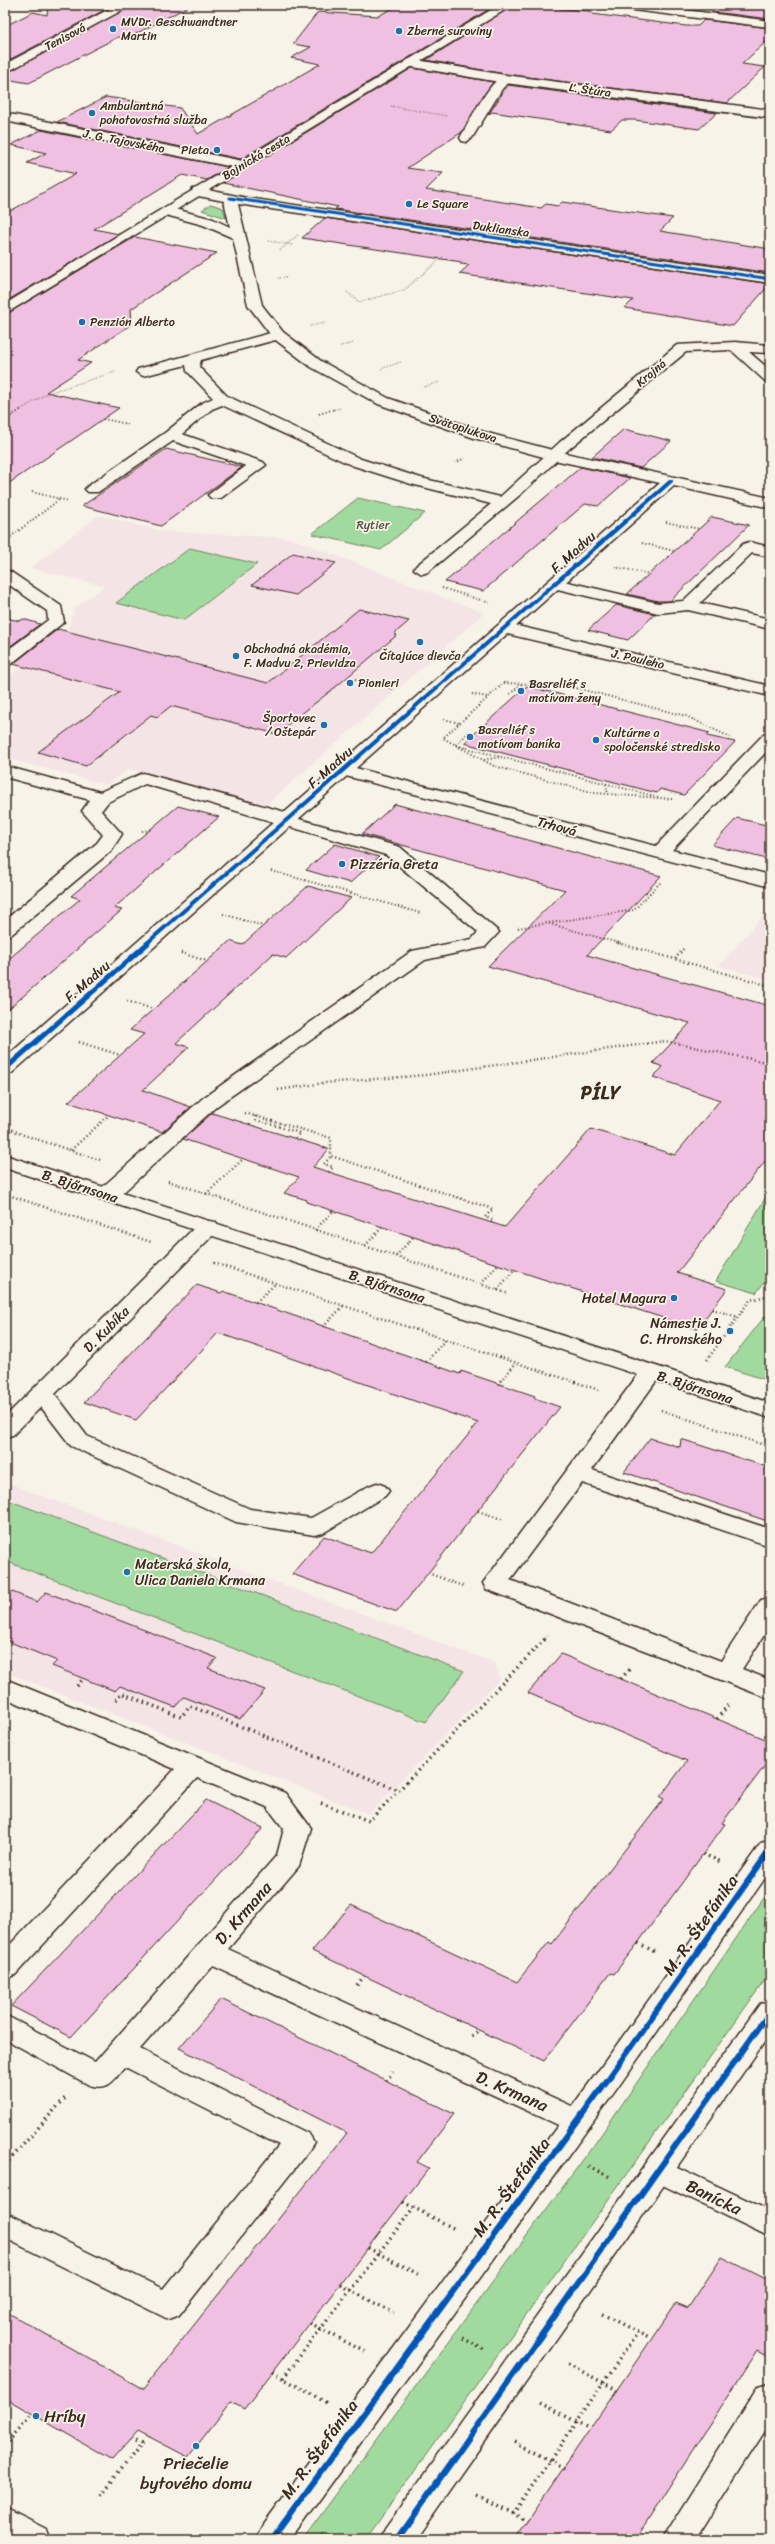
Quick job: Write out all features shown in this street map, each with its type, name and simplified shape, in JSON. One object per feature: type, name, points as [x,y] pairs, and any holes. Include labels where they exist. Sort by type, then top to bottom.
[{"type":"street","name":"Tenisová","points":[[5,69],[126,5]]},
{"type":"street","name":"Bojnická cesta","points":[[5,310],[507,5]]},
{"type":"street","points":[[618,5],[770,24]]},
{"type":"street","name":"Ľ. Štúra","points":[[411,63],[505,79],[770,114]]},
{"type":"street","points":[[466,138],[497,88],[505,79]]},
{"type":"street","name":"J. G. Tajovského","points":[[5,117],[243,165]]},
{"type":"street","points":[[198,192],[230,198]]},
{"type":"street","name":"Duklianska","points":[[230,198],[770,279]]},
{"type":"street","name":"Svätoplukova","points":[[230,198],[255,305],[278,335],[316,364],[383,401],[479,435],[554,455],[770,502]]},
{"type":"street","points":[[167,212],[208,222],[239,236]]},
{"type":"street","points":[[143,372],[278,335]]},
{"type":"street","points":[[735,346],[770,378]]},
{"type":"street","name":"Krajná","points":[[422,569],[503,502],[554,455],[682,348],[735,346],[770,349]]},
{"type":"street","points":[[195,358],[192,368],[222,399],[356,462],[416,481],[503,502]]},
{"type":"street","points":[[93,489],[171,435],[207,406],[222,399]]},
{"type":"street","points":[[171,435],[258,465],[216,496]]},
{"type":"street","name":"F. Madvu","points":[[5,1069],[289,820],[671,481]]},
{"type":"street","points":[[688,605],[749,547],[770,552]]},
{"type":"street","points":[[5,660],[56,622],[55,609],[7,578]]},
{"type":"street","points":[[555,584],[658,608],[688,605],[770,624]]},
{"type":"street","name":"J. Pauleho","points":[[505,628],[770,691]]},
{"type":"street","points":[[660,852],[764,744]]},
{"type":"street","name":"Trhová","points":[[344,770],[770,881]]},
{"type":"street","points":[[5,771],[102,798]]},
{"type":"street","points":[[5,930],[104,847],[113,834],[91,811],[102,798],[143,778],[393,850],[488,932],[478,943],[419,955],[210,1102],[107,1195]]},
{"type":"street","name":"B. Bjőrnsona","points":[[5,1161],[770,1411]]},
{"type":"street","name":"D. Kubíka","points":[[5,1430],[208,1227]]},
{"type":"street","points":[[651,1373],[495,1583],[770,1690]]},
{"type":"street","points":[[42,1393],[79,1441],[245,1516],[314,1527],[377,1491]]},
{"type":"street","points":[[577,1473],[770,1538]]},
{"type":"street","points":[[727,1673],[770,1606]]},
{"type":"street","name":"D. Krmana","points":[[5,1688],[276,1800],[298,1828],[289,1859],[209,1952],[577,2121]]},
{"type":"street","points":[[5,1968],[194,1765]]},
{"type":"street","name":"M. R. Štefánika","points":[[272,2539],[577,2121],[770,1850]]},
{"type":"street","points":[[5,2026],[99,2077],[209,1952]]},
{"type":"street","points":[[397,2539],[770,2012]]},
{"type":"street","points":[[5,2224],[168,2306],[299,2142],[120,2052]]},
{"type":"street","name":"Banícka","points":[[650,2181],[770,2224]]},
{"type":"street","points":[[678,2539],[770,2396]]},
{"type":"street","points":[[5,2522],[34,2539]]},
{"type":"path","points":[[387,105],[476,122]]},
{"type":"path","points":[[347,292],[359,302],[404,290],[468,234]]},
{"type":"path","points":[[264,242],[293,245]]},
{"type":"path","points":[[5,420],[48,393],[68,385],[120,371]]},
{"type":"path","points":[[103,419],[128,424]]},
{"type":"path","points":[[5,541],[61,499]]},
{"type":"path","points":[[663,521],[699,529]]},
{"type":"path","points":[[638,543],[674,551]]},
{"type":"path","points":[[612,566],[649,574]]},
{"type":"path","points":[[434,585],[493,604]]},
{"type":"path","points":[[355,679],[401,692]]},
{"type":"path","points":[[709,802],[595,793],[494,766],[443,738],[504,683],[522,683],[564,685],[686,716],[764,744]]},
{"type":"path","points":[[510,694],[522,683]]},
{"type":"path","points":[[472,694],[487,698]]},
{"type":"path","points":[[475,709],[480,710]]},
{"type":"path","points":[[444,719],[459,723]]},
{"type":"path","points":[[456,745],[469,732]]},
{"type":"path","points":[[456,745],[660,798]]},
{"type":"path","points":[[484,760],[503,757]]},
{"type":"path","points":[[553,770],[556,767]]},
{"type":"path","points":[[606,784],[608,794]]},
{"type":"path","points":[[263,869],[351,893],[348,897]]},
{"type":"path","points":[[488,932],[634,910],[650,893]]},
{"type":"path","points":[[222,914],[263,926]]},
{"type":"path","points":[[547,923],[770,986]]},
{"type":"path","points":[[675,959],[685,947]]},
{"type":"path","points":[[178,952],[207,961]]},
{"type":"path","points":[[124,1000],[153,1009]]},
{"type":"path","points":[[271,1092],[324,1083],[426,1075],[664,1040],[770,1063]]},
{"type":"path","points":[[78,1042],[120,1055]]},
{"type":"path","points":[[210,1102],[331,1138],[331,1156],[324,1164],[333,1167],[329,1172]]},
{"type":"path","points":[[71,1150],[110,1115]]},
{"type":"path","points":[[255,1116],[256,1120],[300,1133],[295,1139]]},
{"type":"path","points":[[5,1133],[9,1129]]},
{"type":"path","points":[[331,1156],[493,1209],[485,1217],[493,1220],[491,1223]]},
{"type":"path","points":[[206,1194],[243,1159]]},
{"type":"path","points":[[5,1194],[770,1447]]},
{"type":"path","points":[[315,1230],[333,1211]]},
{"type":"path","points":[[365,1246],[382,1226]]},
{"type":"path","points":[[396,1256],[413,1237]]},
{"type":"path","points":[[480,1284],[498,1264]]},
{"type":"path","points":[[497,1290],[515,1269]]},
{"type":"path","points":[[256,1302],[275,1284]]},
{"type":"path","points":[[713,1351],[750,1300],[770,1295]]},
{"type":"path","points":[[323,1327],[343,1306]]},
{"type":"path","points":[[712,1309],[738,1317]]},
{"type":"path","points":[[426,1362],[445,1340]]},
{"type":"path","points":[[498,1384],[516,1363]]},
{"type":"path","points":[[276,1800],[285,1789],[369,1821],[570,1612]]},
{"type":"path","points":[[83,1689],[76,1687],[84,1678]]},
{"type":"path","points":[[108,1699],[115,1701],[121,1693],[181,1717],[190,1706],[398,1790]]},
{"type":"path","points":[[704,1854],[728,1865]]},
{"type":"path","points":[[638,1943],[662,1956]]},
{"type":"path","points":[[5,2164],[89,2072]]},
{"type":"path","points":[[555,2150],[650,2181]]},
{"type":"path","points":[[403,2202],[457,2230]]},
{"type":"path","points":[[283,2378],[414,2207]]},
{"type":"path","points":[[368,2248],[422,2276]]},
{"type":"path","points":[[340,2285],[394,2313]]},
{"type":"path","points":[[602,2314],[651,2339]]},
{"type":"path","points":[[430,2321],[519,2368]]},
{"type":"path","points":[[310,2323],[365,2352]]},
{"type":"path","points":[[513,2514],[638,2332]]},
{"type":"path","points":[[568,2364],[617,2390]]},
{"type":"path","points":[[272,2372],[327,2403]]},
{"type":"path","points":[[541,2403],[590,2430]]},
{"type":"path","points":[[8,2442],[32,2414]]},
{"type":"path","points":[[101,2495],[142,2443],[132,2438]]},
{"type":"path","points":[[514,2442],[564,2468]]},
{"type":"path","points":[[478,2495],[527,2522]]},
{"type":"shaded area","name":"Obchodná akadémia, F. Madvu 2, Prievidza","points":[[99,515],[161,531],[291,538],[484,613],[265,806],[128,769],[107,785],[5,758],[5,679],[67,633],[74,609],[104,586],[30,568]]},
{"type":"shaded area","points":[[770,908],[770,980],[719,966]]},
{"type":"shaded area","name":"Materská škola, Ulica Daniela Krmana","points":[[5,1482],[495,1663],[500,1679],[369,1814],[5,1672]]},
{"type":"green space","points":[[211,204],[223,208],[226,218],[202,210]]},
{"type":"green space","name":"Rytier","points":[[358,498],[425,513],[381,550],[312,534]]},
{"type":"green space","points":[[190,548],[257,564],[184,620],[116,603]]},
{"type":"green space","points":[[770,1190],[770,1275],[756,1293],[716,1281]]},
{"type":"green space","points":[[765,1316],[770,1316],[770,1381],[725,1367]]},
{"type":"green space","points":[[5,1499],[464,1671],[426,1722],[5,1561]]},
{"type":"green space","points":[[770,1889],[770,1973],[366,2539],[303,2539],[596,2142]]},
{"type":"building","points":[[48,5],[114,5],[5,62],[5,26],[33,12],[47,15]]},
{"type":"building","points":[[133,5],[191,5],[126,39],[118,37],[29,83],[5,79],[5,74]]},
{"type":"building","points":[[399,5],[424,8],[429,5],[496,5],[241,159],[57,122],[106,97],[180,108],[198,134],[320,64],[291,58],[311,47],[293,44],[318,12],[378,16]]},
{"type":"building","points":[[514,5],[589,11],[592,14],[686,26],[698,26],[704,20],[770,28],[770,38],[742,64],[765,67],[727,103],[505,74],[426,60]]},
{"type":"building","points":[[720,5],[770,5],[770,19],[713,12]]},
{"type":"building","points":[[412,68],[493,82],[462,132],[407,168],[443,173],[426,190],[541,208],[546,204],[558,206],[562,202],[673,218],[660,231],[770,249],[770,273],[335,209],[338,207],[223,183]]},
{"type":"building","points":[[508,85],[717,113],[699,129],[635,120],[622,120],[611,130],[492,112],[488,115]]},
{"type":"building","points":[[41,130],[228,167],[207,180],[182,175],[94,229],[119,234],[5,302],[5,214],[76,174],[27,163],[46,153],[11,145]]},
{"type":"building","points":[[325,218],[770,284],[733,326],[625,308],[633,300],[459,274],[469,265],[460,264],[462,262],[302,238]]},
{"type":"building","points":[[135,237],[217,253],[131,309],[132,324],[78,360],[91,363],[46,392],[119,408],[5,486],[5,315]]},
{"type":"building","points":[[624,429],[671,441],[641,468],[592,457]]},
{"type":"building","points":[[166,449],[242,467],[161,526],[82,506]]},
{"type":"building","points":[[581,467],[630,478],[598,506],[585,504],[483,591],[445,582]]},
{"type":"building","points":[[712,517],[749,525],[670,601],[658,601],[627,594]]},
{"type":"building","points":[[293,553],[336,563],[296,595],[252,585]]},
{"type":"building","points":[[616,605],[655,614],[628,640],[588,630]]},
{"type":"building","points":[[359,609],[409,621],[394,634],[397,635],[338,685],[276,734],[171,706],[157,717],[151,715],[86,766],[38,752],[120,692],[13,664],[58,629],[268,683]]},
{"type":"building","points":[[5,618],[20,621],[23,619],[40,624],[5,650]]},
{"type":"building","name":"Kultúrne a spoločenské stredisko","points":[[527,686],[710,733],[707,736],[735,742],[684,795],[660,789],[657,793],[464,743]]},
{"type":"building","points":[[395,804],[661,876],[587,955],[770,1006],[770,1155],[677,1273],[727,1289],[697,1329],[306,1202],[307,1200],[284,1193],[299,1177],[183,1139],[212,1113],[329,1149],[313,1167],[505,1227],[591,1129],[675,1155],[720,1100],[653,1077],[663,1067],[653,1063],[690,1023],[488,966],[565,890],[362,834]]},
{"type":"building","points":[[178,806],[219,817],[114,908],[122,910],[5,1012],[5,962],[80,899],[71,896]]},
{"type":"building","points":[[737,818],[770,826],[770,860],[712,845]]},
{"type":"building","name":"Pizzéria Greta","points":[[335,844],[379,857],[350,883],[306,870]]},
{"type":"building","points":[[308,886],[351,898],[286,958],[273,954],[176,1043],[189,1047],[143,1090],[191,1107],[162,1132],[68,1102],[144,1034],[130,1030],[230,941],[242,945]]},
{"type":"building","points":[[197,1285],[221,1293],[223,1291],[460,1374],[461,1371],[535,1396],[534,1398],[560,1407],[397,1612],[292,1574],[324,1536],[371,1553],[478,1423],[218,1333],[136,1420],[84,1402]]},
{"type":"building","points":[[650,1438],[680,1447],[681,1439],[770,1468],[770,1522],[624,1472]]},
{"type":"building","points":[[5,1589],[37,1602],[46,1592],[217,1658],[208,1668],[265,1690],[240,1719],[184,1697],[175,1707],[120,1686],[115,1691],[52,1666],[57,1661],[5,1640]]},
{"type":"building","points":[[561,1654],[770,1741],[770,1759],[722,1823],[725,1824],[638,1943],[614,1974],[610,1973],[544,2061],[312,1951],[351,1905],[517,1982],[549,1942],[552,1944],[664,1799],[660,1797],[687,1761],[528,1693]]},
{"type":"building","points":[[206,1800],[263,1828],[71,2037],[11,2006]]},
{"type":"building","points":[[221,1999],[454,2114],[417,2162],[429,2168],[244,2409],[231,2402],[188,2457],[138,2431],[112,2460],[5,2398],[5,2311],[143,2389],[347,2133],[179,2048]]},
{"type":"building","points":[[722,2257],[770,2281],[770,2358],[757,2351],[636,2539],[515,2539],[676,2303],[688,2308]]},
{"type":"cycle path","points":[[230,198],[770,279]]},
{"type":"cycle path","points":[[5,1069],[671,481]]},
{"type":"cycle path","points":[[272,2539],[606,2082],[770,1850]]},
{"type":"cycle path","points":[[397,2539],[770,2012]]},
{"type":"place","name":"MVDr. Geschwandtner Martin","points":[[113,29]]},
{"type":"place","name":"Zberné suroviny","points":[[399,31]]},
{"type":"place","name":"Ambulantná pohotovostná služba","points":[[92,113]]},
{"type":"place","name":"Pieta","points":[[217,150]]},
{"type":"place","name":"Le Square","points":[[409,204]]},
{"type":"place","name":"Penzión Alberto","points":[[82,322]]},
{"type":"place","name":"Čítajúce dievča","points":[[420,642]]},
{"type":"place","name":"Obchodná akadémia, F. Madvu 2, Prievidza","points":[[236,656]]},
{"type":"place","name":"Pionieri","points":[[350,683]]},
{"type":"place","name":"Basreliéf s motívom ženy","points":[[521,691]]},
{"type":"place","name":"Športovec / Oštepár","points":[[324,725]]},
{"type":"place","name":"Basreliéf s motívom baníka","points":[[470,737]]},
{"type":"place","name":"Kultúrne a spoločenské stredisko","points":[[596,740]]},
{"type":"place","name":"Pizzéria Greta","points":[[342,864]]},
{"type":"place","name":"Hotel Magura","points":[[674,1298]]},
{"type":"place","name":"Námestie J. C. Hronského","points":[[730,1331]]},
{"type":"place","name":"Materská škola, Ulica Daniela Krmana","points":[[127,1572]]},
{"type":"place","name":"Hríby","points":[[36,2416]]},
{"type":"place","name":"Priečelie bytového domu","points":[[196,2446]]},
{"type":"district","name":"PÍLY","points":[[601,1093]]}]
